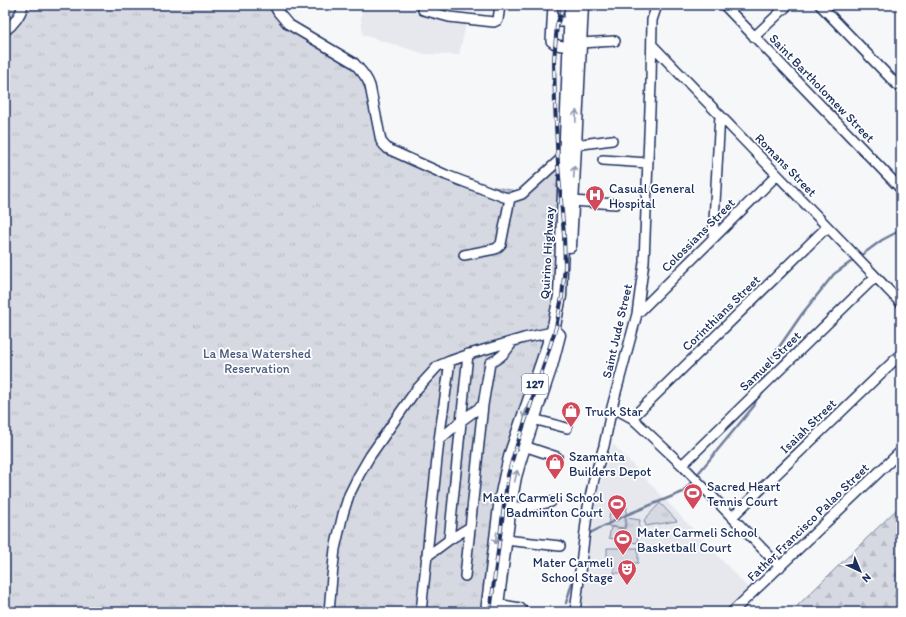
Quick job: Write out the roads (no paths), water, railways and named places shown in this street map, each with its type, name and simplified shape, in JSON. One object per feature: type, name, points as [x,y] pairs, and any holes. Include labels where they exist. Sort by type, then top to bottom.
[{"type":"main road","name":"Quirino Highway","points":[[490,609],[501,498],[511,453],[557,331],[568,296],[572,201],[569,48],[570,5]]},
{"type":"main road","name":"Quirino Highway","points":[[490,609],[505,540],[514,484],[524,446],[551,366],[557,331],[582,5]]},
{"type":"street","points":[[5,31],[17,19],[22,11],[23,5]]},
{"type":"street","points":[[274,5],[288,24],[354,63],[368,79],[381,141],[388,149],[446,175],[510,198],[522,194],[571,152],[612,140]]},
{"type":"street","points":[[423,10],[449,17],[494,22],[498,20],[500,5]]},
{"type":"street","points":[[553,5],[551,41],[558,46],[569,48]]},
{"type":"street","name":"Saint Jude Street","points":[[575,612],[588,508],[594,479],[604,446],[612,407],[637,314],[644,262],[652,20],[657,5]]},
{"type":"street","name":"Saint Bartholomew Street","points":[[724,5],[901,189]]},
{"type":"street","points":[[754,37],[788,5]]},
{"type":"street","points":[[820,5],[901,89]]},
{"type":"street","points":[[552,22],[570,22]]},
{"type":"street","points":[[580,43],[615,41]]},
{"type":"street","name":"Romans Street","points":[[652,45],[901,303]]},
{"type":"street","points":[[713,238],[720,115]]},
{"type":"street","points":[[602,160],[648,163]]},
{"type":"street","name":"Colossians Street","points":[[637,314],[777,175]]},
{"type":"street","points":[[464,255],[495,249],[501,244],[510,198]]},
{"type":"street","points":[[572,201],[616,204]]},
{"type":"street","name":"Corinthians Street","points":[[632,418],[827,227]]},
{"type":"street","name":"Samuel Street","points":[[682,465],[875,277]]},
{"type":"street","points":[[329,612],[335,549],[349,495],[370,456],[416,390],[438,366],[471,354],[557,331]]},
{"type":"street","points":[[465,576],[483,405],[490,363],[504,354],[513,342]]},
{"type":"street","points":[[471,354],[490,363]]},
{"type":"street","points":[[449,540],[461,421],[471,354]]},
{"type":"street","name":"Isaiah Street","points":[[732,517],[901,354]]},
{"type":"street","points":[[422,612],[426,557],[439,440],[450,361]]},
{"type":"street","points":[[439,440],[483,405]]},
{"type":"street","points":[[612,407],[632,418],[682,465],[780,567]]},
{"type":"street","points":[[533,419],[567,428]]},
{"type":"street","points":[[524,446],[557,457]]},
{"type":"street","name":"Father Francisco Palao Street","points":[[732,612],[901,451]]},
{"type":"street","points":[[509,512],[511,507],[526,507],[551,502]]},
{"type":"street","points":[[426,557],[470,527]]},
{"type":"street","points":[[505,540],[560,546]]},
{"type":"street","points":[[490,609],[520,608],[524,612]]},
{"type":"waterway","points":[[859,257],[882,240],[901,230]]},
{"type":"waterway","points":[[761,383],[766,366],[802,314],[834,274],[855,259]]},
{"type":"waterway","points":[[696,476],[754,406],[757,397]]},
{"type":"waterway","points":[[586,535],[626,515],[683,492],[693,480]]},
{"type":"waterway","points":[[566,603],[577,566]]},
{"type":"railway","points":[[490,612],[508,475],[556,327],[562,297],[565,266],[564,235],[558,165],[554,60],[557,25],[564,5]]},
{"type":"place","name":"Casual General Hospital","points":[[595,212]]},
{"type":"place","name":"Truck Star","points":[[571,428]]},
{"type":"place","name":"Szamanta Builders Depot","points":[[555,480]]},
{"type":"place","name":"Sacred Heart Tennis Court","points":[[693,510]]},
{"type":"place","name":"Mater Carmeli School Badminton Court","points":[[617,521]]},
{"type":"place","name":"Mater Carmeli School Basketball Court","points":[[623,556]]},
{"type":"place","name":"Mater Carmeli School Stage","points":[[627,586]]},
{"type":"park label","name":"La Mesa Watershed Reservation","points":[[257,360]]}]
